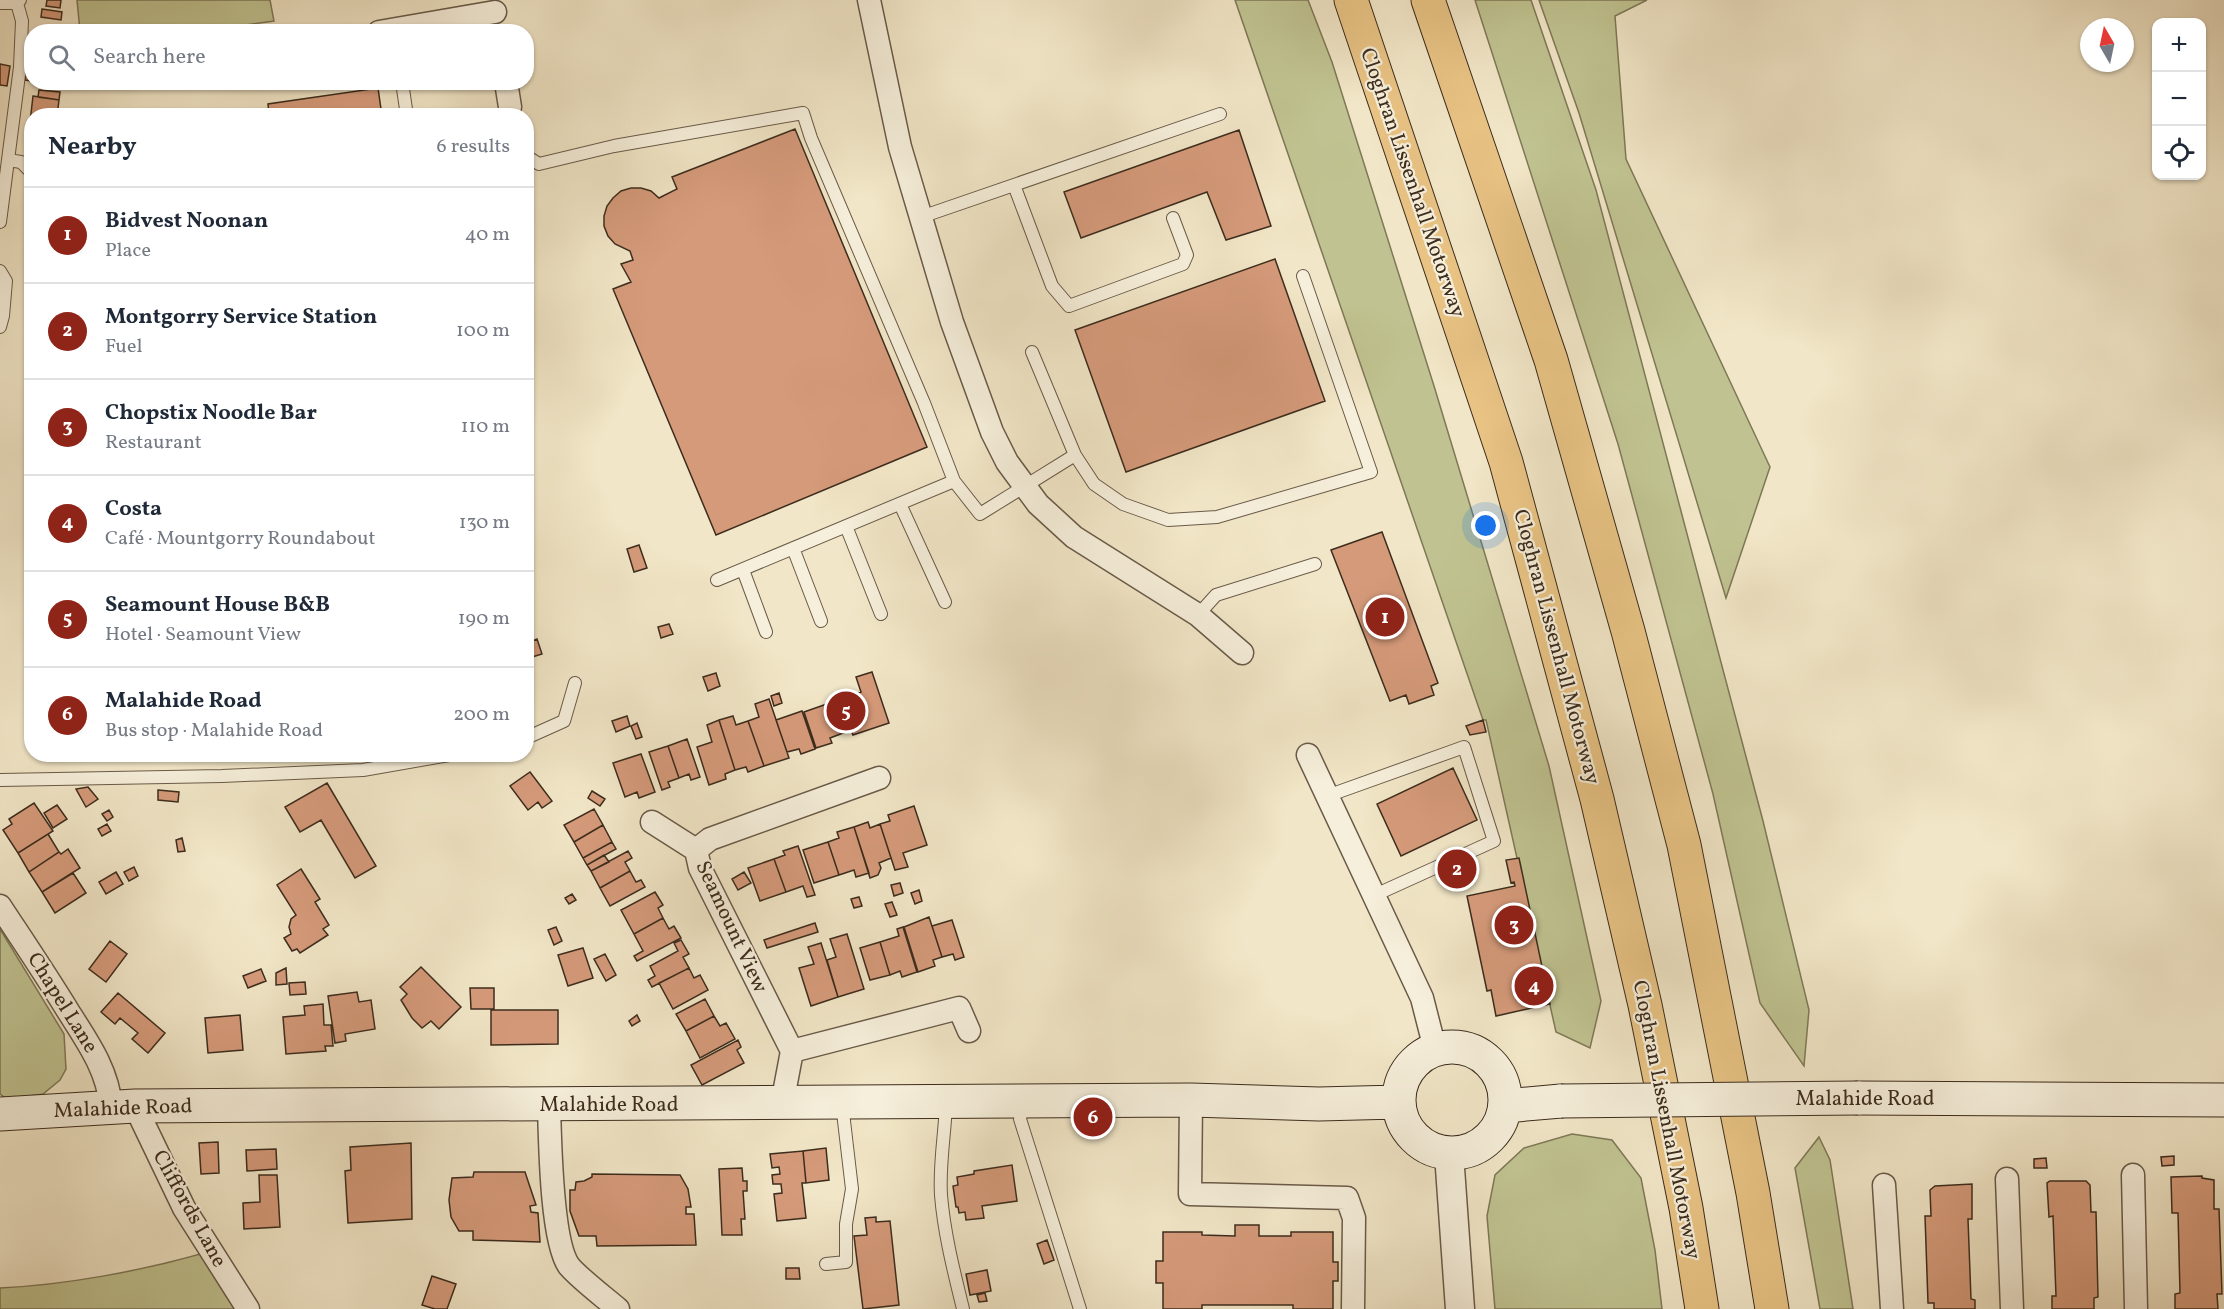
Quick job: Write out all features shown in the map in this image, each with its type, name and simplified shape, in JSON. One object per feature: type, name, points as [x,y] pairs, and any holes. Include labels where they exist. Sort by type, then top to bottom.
[{"type":"highway","name":"Cloghran Lissenhall Motorway","points":[[1351,0],[1506,462],[1582,743],[1645,1005],[1686,1208],[1702,1309]]},
{"type":"highway","points":[[1428,0],[1551,360],[1629,631],[1684,845],[1753,1193],[1772,1309]]},
{"type":"main road","points":[[1450,1047],[1465,1048],[1485,1059],[1500,1076],[1505,1091],[1505,1106],[1501,1122],[1492,1135],[1480,1146],[1465,1152],[1449,1154],[1433,1150],[1414,1137],[1401,1117],[1398,1102],[1401,1085],[1408,1070],[1420,1057],[1435,1049],[1450,1047]]},
{"type":"main road","name":"Malahide Road","points":[[1505,1106],[1561,1101],[1858,1098],[2224,1100]]},
{"type":"main road","name":"Malahide Road","points":[[0,1114],[123,1106],[1398,1102]]},
{"type":"street","points":[[869,0],[900,147],[952,322],[992,432],[1007,462],[1038,504],[1074,537],[1198,615],[1242,653]]},
{"type":"street","points":[[436,24],[496,15]]},
{"type":"street","points":[[507,90],[510,108]]},
{"type":"street","points":[[1308,755],[1422,998],[1435,1049]]},
{"type":"street","name":"Seamount View","points":[[792,1051],[700,868],[696,850],[710,839],[879,778]]},
{"type":"street","points":[[652,822],[696,850]]},
{"type":"street","name":"Chapel Lane","points":[[0,906],[95,1054],[109,1091],[123,1106]]},
{"type":"street","points":[[782,1104],[792,1051],[959,1008],[969,1031]]},
{"type":"street","points":[[1191,1101],[1190,1194],[1347,1198],[1354,1218],[1353,1309]]},
{"type":"street","points":[[549,1105],[551,1167],[561,1248],[569,1265],[618,1309]]},
{"type":"street","name":"Cliffords Lane","points":[[123,1106],[248,1309]]},
{"type":"street","points":[[1449,1154],[1460,1309]]},
{"type":"street","points":[[2133,1175],[2136,1309]]},
{"type":"street","points":[[2007,1179],[2012,1309]]},
{"type":"street","points":[[1884,1185],[1892,1309]]},
{"type":"lane","points":[[0,3],[19,1],[21,21],[20,67],[0,222]]},
{"type":"lane","points":[[403,90],[406,108]]},
{"type":"lane","points":[[534,161],[539,164],[614,146],[802,113],[924,403],[954,481],[980,513],[1075,455]]},
{"type":"lane","points":[[921,217],[1220,114]]},
{"type":"lane","points":[[8,160],[21,162],[24,165]]},
{"type":"lane","points":[[1014,185],[1052,286],[1069,306],[1184,264],[1187,255],[1173,218]]},
{"type":"lane","points":[[0,271],[6,280],[0,327]]},
{"type":"lane","points":[[1032,352],[1075,455],[1094,484],[1123,504],[1168,520],[1217,517],[1371,472],[1303,276]]},
{"type":"lane","points":[[717,580],[954,481]]},
{"type":"lane","points":[[900,504],[945,602]]},
{"type":"lane","points":[[846,526],[881,614]]},
{"type":"lane","points":[[793,548],[821,621]]},
{"type":"lane","points":[[1198,615],[1216,595],[1315,564]]},
{"type":"lane","points":[[743,570],[766,632]]},
{"type":"lane","points":[[534,734],[564,721],[575,683]]},
{"type":"lane","points":[[1327,796],[1464,747],[1494,842],[1375,895]]},
{"type":"lane","points":[[0,780],[222,776],[363,770],[409,762]]},
{"type":"lane","points":[[1023,1102],[1020,1119],[1080,1309]]},
{"type":"lane","points":[[946,1103],[941,1157],[941,1196],[963,1309]]},
{"type":"lane","points":[[826,1264],[846,1262],[846,1224],[852,1189],[842,1104]]},
{"type":"green space","points":[[77,0],[270,0],[274,21],[252,24],[79,24]]},
{"type":"green space","points":[[1235,0],[1308,0],[1332,62],[1434,386],[1549,766],[1601,1001],[1590,1048],[1556,1032],[1486,720],[1483,720]]},
{"type":"green space","points":[[1475,0],[1531,0],[1596,190],[1763,821],[1809,1010],[1804,1066],[1760,1003],[1713,794],[1618,444]]},
{"type":"green space","points":[[1539,0],[1647,0],[1615,16],[1626,159],[1770,467],[1726,598],[1579,113]]},
{"type":"green space","points":[[0,929],[64,1034],[66,1069],[60,1080],[43,1094],[7,1099],[0,1094]]},
{"type":"green space","points":[[1572,1134],[1612,1140],[1641,1178],[1655,1250],[1662,1309],[1495,1309],[1487,1216],[1495,1175],[1524,1148]]},
{"type":"green space","points":[[1819,1137],[1830,1160],[1853,1309],[1820,1309],[1795,1168]]},
{"type":"green space","points":[[204,1253],[236,1309],[0,1309],[0,1288],[50,1284],[103,1276]]},
{"type":"building","points":[[47,0],[61,0],[60,8],[46,6]]},
{"type":"building","points":[[42,9],[62,12],[61,20],[41,17]]},
{"type":"building","points":[[0,64],[10,66],[7,86],[0,85]]},
{"type":"building","points":[[39,90],[60,92],[59,100],[38,97]]},
{"type":"building","points":[[378,90],[381,108],[268,108],[268,104]]},
{"type":"building","points":[[33,96],[59,100],[58,108],[32,108]]},
{"type":"building","points":[[795,129],[927,447],[716,535],[613,289],[631,282],[621,264],[633,260],[630,251],[615,244],[608,236],[604,226],[604,216],[607,206],[621,191],[641,188],[651,191],[659,198],[677,189],[672,177]]},
{"type":"building","points":[[1239,130],[1271,226],[1226,240],[1207,192],[1081,238],[1064,192]]},
{"type":"building","points":[[1275,259],[1325,401],[1126,472],[1075,330]]},
{"type":"building","points":[[1382,532],[1438,683],[1431,686],[1434,695],[1409,704],[1406,695],[1390,701],[1331,550]]},
{"type":"building","points":[[639,545],[647,568],[634,572],[627,549]]},
{"type":"building","points":[[669,624],[673,634],[661,638],[658,627]]},
{"type":"building","points":[[537,639],[542,654],[534,656],[534,640]]},
{"type":"building","points":[[872,672],[889,723],[853,735],[851,730],[830,738],[832,743],[816,748],[804,712],[861,692],[856,677]]},
{"type":"building","points":[[716,673],[720,686],[708,691],[703,677]]},
{"type":"building","points":[[779,693],[782,703],[774,706],[771,696]]},
{"type":"building","points":[[769,699],[789,758],[764,766],[748,721],[759,717],[755,704]]},
{"type":"building","points":[[802,711],[815,749],[801,754],[799,749],[787,752],[776,720]]},
{"type":"building","points":[[627,716],[630,726],[616,732],[612,721]]},
{"type":"building","points":[[733,716],[736,725],[748,721],[764,766],[748,772],[746,767],[735,770],[719,720]]},
{"type":"building","points":[[719,720],[735,770],[725,774],[726,779],[709,785],[697,747],[712,742],[707,725]]},
{"type":"building","points":[[1483,720],[1486,732],[1470,735],[1466,726]]},
{"type":"building","points":[[637,723],[642,737],[636,739],[631,726]]},
{"type":"building","points":[[687,739],[700,777],[691,780],[689,774],[679,778],[668,746]]},
{"type":"building","points":[[668,746],[679,778],[668,782],[670,787],[662,790],[649,752]]},
{"type":"building","points":[[641,754],[655,792],[639,798],[637,792],[625,797],[613,763]]},
{"type":"building","points":[[1453,768],[1477,820],[1401,856],[1377,804]]},
{"type":"building","points":[[530,772],[552,801],[542,808],[538,802],[528,810],[510,786]]},
{"type":"building","points":[[327,783],[376,866],[355,878],[321,820],[300,832],[285,807]]},
{"type":"building","points":[[88,787],[98,799],[86,807],[76,789]]},
{"type":"building","points":[[158,790],[179,792],[178,802],[158,800]]},
{"type":"building","points":[[592,791],[605,799],[600,806],[588,798]]},
{"type":"building","points":[[34,803],[53,831],[18,853],[3,830],[12,824],[9,819]]},
{"type":"building","points":[[57,805],[67,819],[53,828],[44,813]]},
{"type":"building","points":[[914,806],[927,845],[903,853],[908,867],[895,870],[880,824],[890,821],[888,815]]},
{"type":"building","points":[[594,809],[603,825],[574,842],[564,825]]},
{"type":"building","points":[[109,810],[113,817],[107,821],[102,814]]},
{"type":"building","points":[[868,822],[870,828],[880,824],[891,858],[879,863],[881,868],[878,875],[870,878],[854,827]]},
{"type":"building","points":[[107,824],[111,831],[102,836],[98,829]]},
{"type":"building","points":[[603,825],[612,842],[583,858],[574,842]]},
{"type":"building","points":[[854,827],[869,873],[856,877],[854,870],[839,875],[828,842],[839,838],[837,832]]},
{"type":"building","points":[[48,834],[59,852],[29,872],[18,853]]},
{"type":"building","points":[[182,838],[185,851],[178,852],[176,840]]},
{"type":"building","points":[[612,842],[616,849],[587,865],[583,858]]},
{"type":"building","points":[[828,842],[839,875],[814,883],[803,850]]},
{"type":"building","points":[[798,846],[815,895],[807,897],[803,886],[786,892],[774,859],[785,855],[783,851]]},
{"type":"building","points":[[68,849],[80,868],[42,892],[29,872],[59,852],[61,854]]},
{"type":"building","points":[[628,851],[632,858],[625,862],[630,871],[600,888],[591,871]]},
{"type":"building","points":[[604,855],[609,862],[591,871],[587,865]]},
{"type":"building","points":[[1519,858],[1550,1004],[1496,1016],[1491,990],[1487,991],[1467,896],[1515,886],[1514,882],[1511,883],[1506,860]]},
{"type":"building","points":[[774,859],[786,892],[760,901],[748,868]]},
{"type":"building","points":[[134,867],[138,876],[129,881],[124,872]]},
{"type":"building","points":[[301,869],[320,899],[315,902],[329,925],[323,929],[328,935],[300,953],[297,949],[292,951],[284,938],[291,934],[289,927],[291,919],[296,915],[277,885]]},
{"type":"building","points":[[630,871],[636,882],[641,880],[645,887],[610,906],[600,888]]},
{"type":"building","points":[[116,872],[123,884],[106,894],[99,882]]},
{"type":"building","points":[[744,872],[751,883],[738,890],[732,879]]},
{"type":"building","points":[[73,873],[86,893],[55,913],[42,892]]},
{"type":"building","points":[[900,883],[903,893],[894,896],[891,885]]},
{"type":"building","points":[[919,890],[922,901],[915,904],[911,893]]},
{"type":"building","points":[[655,892],[663,905],[658,908],[663,918],[634,934],[621,910]]},
{"type":"building","points":[[572,894],[576,900],[569,904],[565,898]]},
{"type":"building","points":[[859,897],[862,906],[854,908],[851,899]]},
{"type":"building","points":[[892,902],[897,915],[890,917],[885,904]]},
{"type":"building","points":[[929,917],[942,957],[933,960],[935,966],[918,972],[904,927]]},
{"type":"building","points":[[663,918],[669,929],[674,926],[681,938],[637,961],[634,956],[643,951],[634,934]]},
{"type":"building","points":[[952,920],[964,957],[955,960],[953,954],[942,957],[932,926]]},
{"type":"building","points":[[815,923],[818,932],[767,948],[764,940]]},
{"type":"building","points":[[556,927],[562,941],[554,945],[548,930]]},
{"type":"building","points":[[903,927],[917,972],[902,977],[900,971],[890,975],[880,942],[899,936],[897,929]]},
{"type":"building","points":[[847,934],[864,989],[838,997],[827,960],[836,957],[830,939]]},
{"type":"building","points":[[681,940],[689,954],[683,957],[689,968],[652,987],[648,980],[655,976],[650,966],[678,951],[674,943]]},
{"type":"building","points":[[110,941],[127,954],[106,982],[89,969]]},
{"type":"building","points":[[880,942],[890,975],[870,980],[860,948]]},
{"type":"building","points":[[821,943],[838,997],[811,1006],[799,968],[814,964],[808,947]]},
{"type":"building","points":[[583,948],[593,978],[568,986],[558,955]]},
{"type":"building","points":[[605,954],[616,975],[606,981],[594,959]]},
{"type":"building","points":[[421,967],[461,1007],[439,1029],[431,1021],[422,1028],[412,1018],[401,1000],[407,994],[400,987]]},
{"type":"building","points":[[286,968],[287,984],[276,985],[276,973]]},
{"type":"building","points":[[689,968],[694,978],[700,975],[708,990],[673,1009],[659,983]]},
{"type":"building","points":[[261,969],[266,981],[248,988],[243,976]]},
{"type":"building","points":[[305,982],[306,994],[290,995],[289,983]]},
{"type":"building","points":[[470,988],[494,988],[494,1009],[471,1009]]},
{"type":"building","points":[[357,992],[359,1002],[371,1000],[375,1029],[345,1034],[346,1041],[335,1043],[328,996]]},
{"type":"building","points":[[118,993],[165,1033],[148,1053],[132,1039],[138,1033],[120,1018],[115,1024],[101,1012]]},
{"type":"building","points":[[705,999],[714,1016],[686,1031],[676,1014]]},
{"type":"building","points":[[323,1004],[324,1025],[331,1025],[333,1046],[325,1046],[326,1051],[286,1054],[283,1017],[305,1015],[304,1006]]},
{"type":"building","points":[[491,1010],[558,1010],[558,1044],[491,1045]]},
{"type":"building","points":[[240,1015],[243,1050],[208,1053],[205,1018]]},
{"type":"building","points":[[637,1015],[640,1021],[632,1026],[629,1021]]},
{"type":"building","points":[[714,1016],[720,1026],[726,1023],[735,1039],[700,1058],[686,1031]]},
{"type":"building","points":[[738,1040],[741,1047],[737,1050],[744,1063],[702,1085],[691,1065]]},
{"type":"building","points":[[218,1142],[219,1173],[201,1174],[199,1143]]},
{"type":"building","points":[[411,1143],[412,1219],[348,1223],[345,1171],[351,1170],[350,1147]]},
{"type":"building","points":[[826,1148],[829,1180],[806,1183],[803,1151]]},
{"type":"building","points":[[276,1149],[277,1169],[247,1171],[246,1150]]},
{"type":"building","points":[[803,1151],[806,1183],[802,1183],[806,1218],[777,1221],[774,1194],[782,1193],[781,1184],[773,1184],[772,1175],[780,1174],[779,1167],[772,1168],[770,1154]]},
{"type":"building","points":[[2174,1156],[2174,1165],[2162,1166],[2161,1157]]},
{"type":"building","points":[[2046,1158],[2047,1168],[2034,1168],[2034,1159]]},
{"type":"building","points":[[1012,1165],[1017,1201],[982,1206],[984,1218],[966,1220],[965,1212],[959,1213],[956,1207],[953,1186],[958,1185],[957,1177],[974,1174],[974,1171]]},
{"type":"building","points":[[742,1168],[743,1181],[747,1181],[747,1191],[743,1191],[745,1219],[741,1219],[742,1235],[722,1235],[719,1169]]},
{"type":"building","points":[[474,1172],[525,1172],[536,1205],[530,1206],[531,1212],[538,1213],[540,1242],[473,1240],[473,1231],[459,1231],[451,1217],[449,1200],[452,1178],[473,1177]]},
{"type":"building","points":[[592,1174],[680,1175],[688,1189],[691,1207],[686,1207],[686,1214],[694,1214],[696,1245],[597,1246],[596,1236],[579,1236],[570,1211],[570,1190],[575,1190],[576,1182],[592,1177]]},
{"type":"building","points":[[259,1175],[277,1175],[280,1227],[244,1229],[243,1203],[260,1202]]},
{"type":"building","points":[[2202,1176],[2202,1178],[2214,1180],[2214,1209],[2219,1209],[2222,1294],[2217,1294],[2218,1309],[2175,1309],[2175,1294],[2180,1293],[2178,1213],[2172,1213],[2171,1177]]},
{"type":"building","points":[[2050,1181],[2086,1181],[2090,1185],[2091,1212],[2096,1212],[2098,1297],[2094,1298],[2094,1309],[2052,1309],[2052,1296],[2056,1296],[2053,1216],[2049,1217],[2047,1183]]},
{"type":"building","points":[[1972,1184],[1972,1219],[1968,1219],[1971,1299],[1975,1300],[1975,1309],[1934,1309],[1934,1303],[1928,1303],[1925,1216],[1931,1216],[1930,1190],[1935,1186]]},
{"type":"building","points":[[876,1217],[876,1222],[890,1221],[899,1305],[863,1309],[854,1236],[867,1235],[865,1218]]},
{"type":"building","points":[[1235,1225],[1259,1225],[1259,1236],[1291,1236],[1291,1232],[1333,1232],[1333,1262],[1338,1262],[1338,1281],[1333,1281],[1333,1309],[1293,1309],[1293,1305],[1202,1305],[1202,1309],[1163,1309],[1163,1283],[1156,1283],[1156,1261],[1163,1261],[1163,1232],[1202,1232],[1202,1235],[1235,1236]]},
{"type":"building","points":[[1047,1240],[1054,1260],[1044,1264],[1037,1244]]},
{"type":"building","points":[[786,1268],[799,1268],[800,1279],[786,1279]]},
{"type":"building","points":[[987,1270],[991,1291],[970,1295],[966,1274]]},
{"type":"building","points":[[432,1276],[456,1284],[447,1309],[435,1309],[422,1305]]},
{"type":"building","points":[[985,1293],[987,1301],[979,1302],[977,1295]]},
{"type":"place","name":"Bidvest Noonan","points":[[1385,617]]},
{"type":"place","name":"Seamount House B&B","points":[[846,711]]},
{"type":"place","name":"Montgorry Service Station","points":[[1457,869]]},
{"type":"place","name":"Chopstix Noodle Bar","points":[[1514,925]]},
{"type":"place","name":"Costa","points":[[1534,986]]},
{"type":"place","name":"Malahide Road","points":[[1093,1117]]}]
